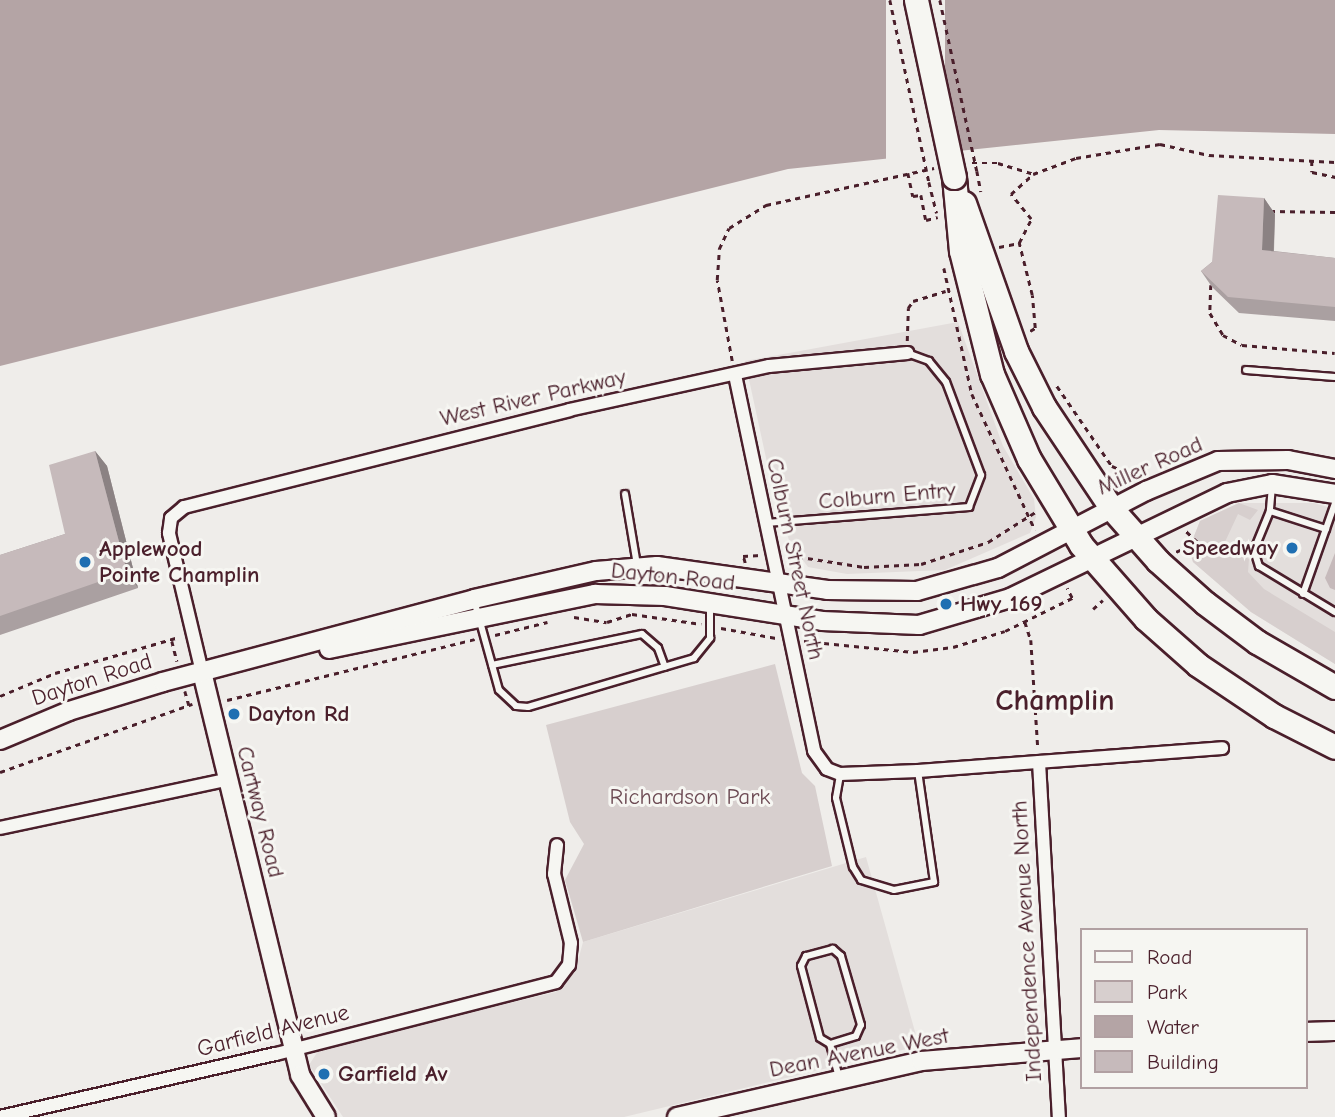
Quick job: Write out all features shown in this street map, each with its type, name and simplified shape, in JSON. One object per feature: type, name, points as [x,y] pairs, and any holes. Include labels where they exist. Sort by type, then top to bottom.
[{"type":"highway","points":[[916,0],[956,169],[1020,360],[1065,440],[1112,509],[1139,539],[1231,622],[1335,687]]},
{"type":"highway","points":[[956,169],[961,251],[984,348],[1029,459],[1070,530],[1092,560],[1146,619],[1198,665],[1274,716],[1335,747]]},
{"type":"main road","name":"Miller Road","points":[[1070,530],[1218,461],[1288,460],[1335,470]]},
{"type":"main road","points":[[1092,560],[1227,493],[1272,484],[1335,494]]},
{"type":"main road","name":"Dayton Road","points":[[0,740],[69,711],[474,598],[638,566],[865,594],[940,587],[998,568],[1070,530]]},
{"type":"main road","name":"Dayton Road","points":[[202,672],[595,594],[652,595],[786,617],[880,626],[936,622],[1010,598],[1092,560]]},
{"type":"main road","name":"Cartway Road","points":[[202,672],[226,780],[300,1075],[326,1117]]},
{"type":"main road","points":[[1307,1032],[1335,1031]]},
{"type":"main road","name":"Dean Avenue West","points":[[677,1117],[921,1061],[1053,1048],[1080,1048]]},
{"type":"street","name":"West River Parkway","points":[[174,513],[195,503],[529,420],[799,362],[907,352]]},
{"type":"street","name":"Colburn Street North","points":[[735,375],[814,751],[827,769],[840,774]]},
{"type":"street","name":"Cartway Road","points":[[174,513],[169,533],[202,672]]},
{"type":"street","points":[[840,774],[918,772],[1222,748]]},
{"type":"street","name":"Independence Avenue North","points":[[1039,762],[1053,1048],[1059,1117]]},
{"type":"street","points":[[0,828],[226,780]]},
{"type":"street","name":"Garfield Avenue","points":[[0,1117],[556,982],[569,965],[572,943],[554,874],[557,845]]},
{"type":"lane","name":"Colburn Entry","points":[[766,523],[969,507],[981,475],[946,382],[929,361],[907,352]]},
{"type":"lane","points":[[1247,370],[1335,377]]},
{"type":"lane","points":[[1272,484],[1270,512],[1254,550],[1259,566],[1335,612]]},
{"type":"lane","points":[[625,494],[638,566]]},
{"type":"lane","points":[[1303,594],[1335,503]]},
{"type":"lane","points":[[1270,512],[1326,529]]},
{"type":"lane","points":[[474,598],[492,665],[505,699],[528,707],[664,667],[704,650],[710,638],[710,604]]},
{"type":"lane","points":[[492,665],[642,634],[658,648],[664,667]]},
{"type":"lane","points":[[840,774],[836,798],[853,867],[861,880],[894,890],[934,882],[918,772]]},
{"type":"lane","points":[[830,1044],[856,1036],[861,1025],[841,956],[833,949],[806,956],[801,966],[820,1038],[830,1044],[840,1079]]},
{"type":"path","points":[[890,0],[938,217],[926,220],[921,195],[913,196],[908,173]]},
{"type":"path","points":[[940,0],[977,171]]},
{"type":"path","points":[[1030,337],[1027,332],[1035,328],[1032,295],[1019,243],[1031,219],[1011,194],[1033,174],[1076,158],[1160,145],[1209,155],[1335,162]]},
{"type":"path","points":[[1312,162],[1312,172],[1335,177]]},
{"type":"path","points":[[735,375],[718,301],[719,249],[729,228],[766,205],[908,173],[998,163],[1033,174]]},
{"type":"path","points":[[1268,211],[1335,212]]},
{"type":"path","points":[[996,247],[1019,243]]},
{"type":"path","points":[[1212,272],[1210,313],[1223,335],[1242,345],[1335,353]]},
{"type":"path","points":[[772,555],[864,567],[920,564],[988,542],[1026,517],[972,394],[946,291],[919,296],[908,308],[907,352]]},
{"type":"path","points":[[1053,380],[1112,466],[1134,472]]},
{"type":"path","points":[[811,642],[923,652],[982,640],[1072,598]]},
{"type":"path","points":[[1025,622],[1031,640],[1039,762]]},
{"type":"path","points":[[0,696],[55,673],[192,632]]},
{"type":"path","points":[[172,639],[181,678]]},
{"type":"path","points":[[0,772],[189,705]]},
{"type":"shaded area","points":[[958,322],[1003,446],[1034,499],[1036,517],[1030,533],[945,570],[847,574],[808,567],[790,543],[774,495],[745,361]]},
{"type":"shaded area","points":[[1239,503],[1314,503],[1335,509],[1335,664],[1251,612],[1193,562],[1189,549],[1200,521]]},
{"type":"shaded area","points":[[866,857],[919,1046],[624,1117],[343,1117],[309,1065],[320,1048],[556,992],[575,972],[583,942]]},
{"type":"green space","points":[[1239,503],[1258,510],[1250,520],[1238,514],[1224,544],[1249,559],[1248,572],[1264,589],[1335,632],[1335,664],[1251,612],[1193,562],[1189,549],[1200,521]]},
{"type":"green space","name":"Richardson Park","points":[[775,664],[802,773],[815,786],[832,866],[583,942],[565,880],[584,844],[570,822],[546,725]]},
{"type":"water","points":[[0,0],[1335,0],[1335,134],[1159,130],[788,169],[0,366]]},
{"type":"pier","points":[[886,0],[945,0],[945,163],[886,163]]},
{"type":"building","points":[[1218,195],[1264,198],[1262,250],[1335,258],[1335,307],[1228,297],[1201,271],[1212,262]]},
{"type":"building","name":"Applewood Pointe Champlin","points":[[95,451],[127,572],[0,616],[0,555],[65,534],[49,465]]},
{"type":"building","points":[[1335,553],[1335,590],[1330,588],[1325,578]]},
{"type":"place","name":"Speedway","points":[[1292,548]]},
{"type":"place","name":"Applewood Pointe Champlin","points":[[85,562]]},
{"type":"place","name":"Hwy 169","points":[[946,604]]},
{"type":"place","name":"Dayton Rd","points":[[234,714]]},
{"type":"place","name":"Garfield Av","points":[[324,1074]]},
{"type":"district","name":"Champlin","points":[[1055,701]]}]
